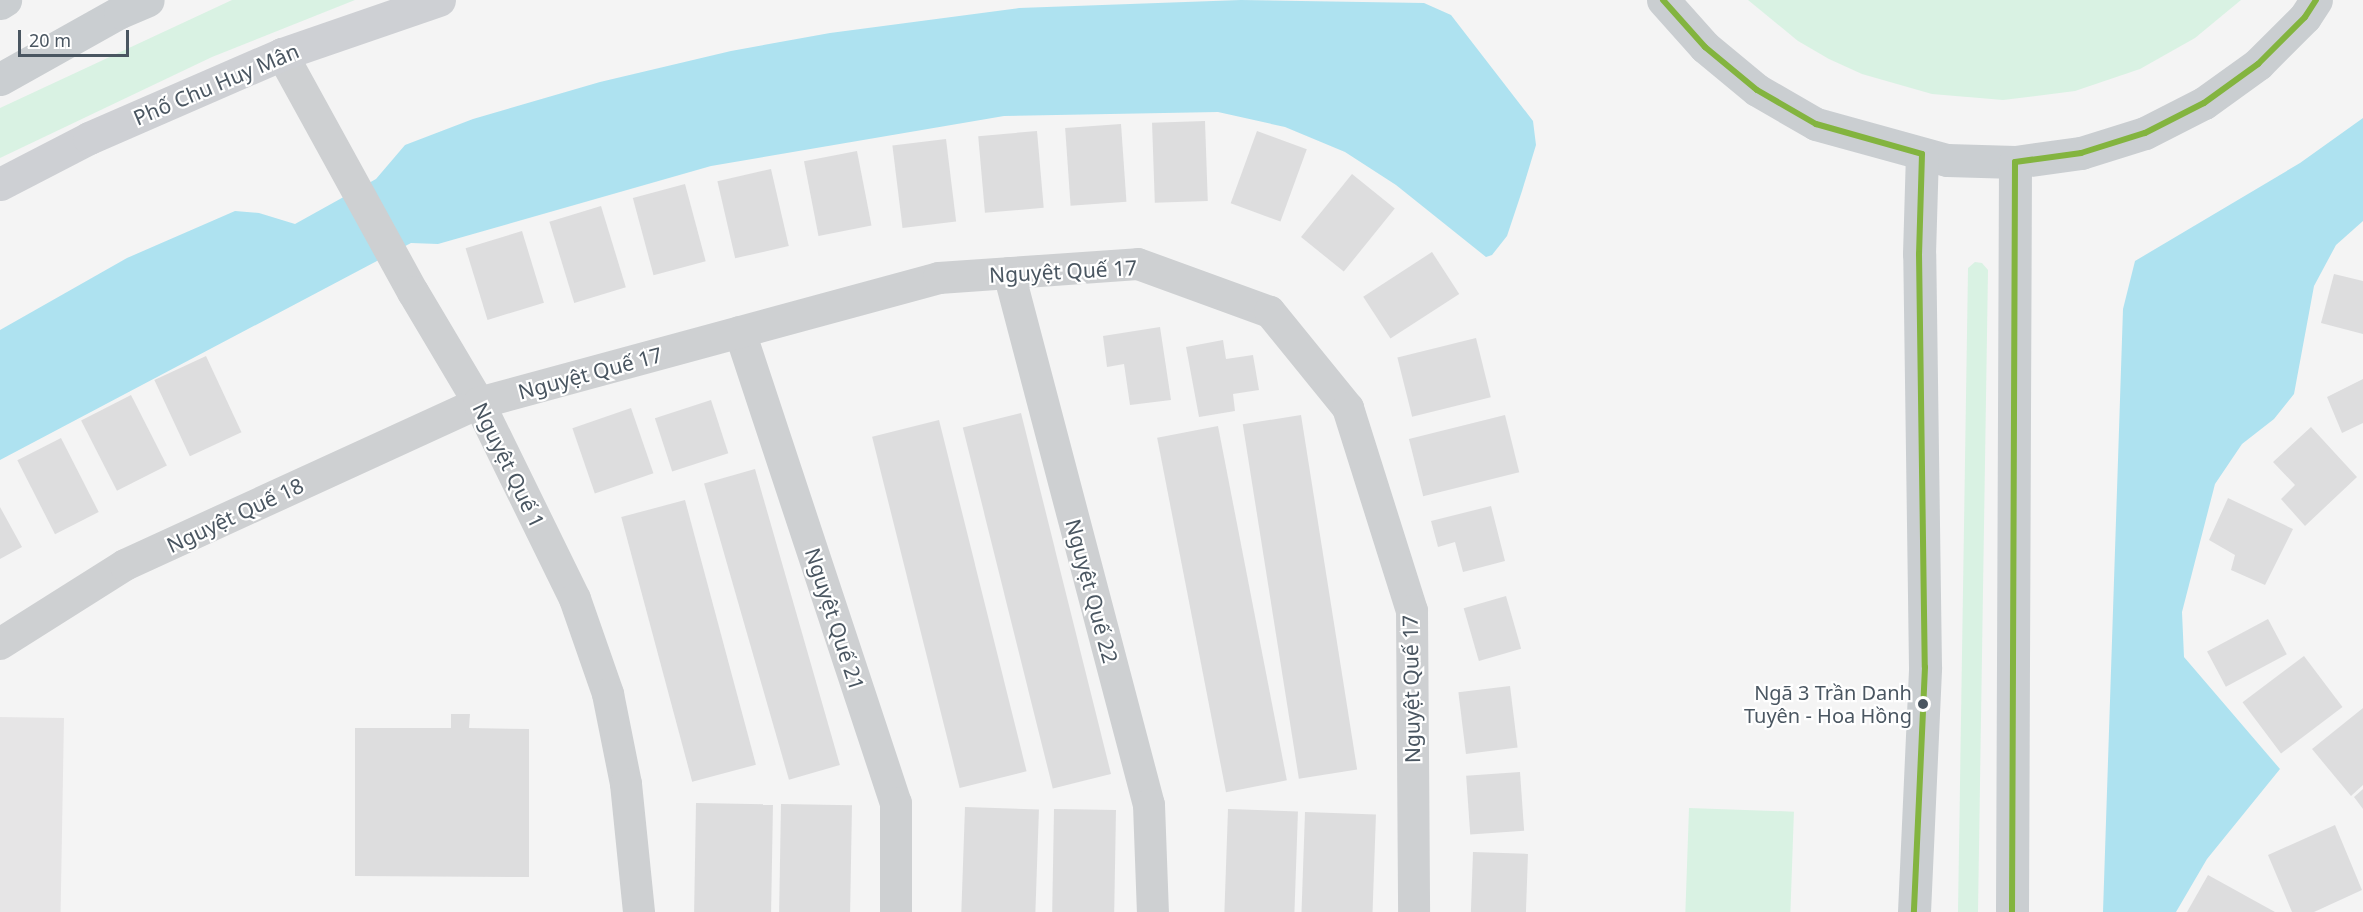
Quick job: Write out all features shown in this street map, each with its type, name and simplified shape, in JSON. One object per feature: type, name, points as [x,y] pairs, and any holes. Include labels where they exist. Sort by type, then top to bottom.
[{"type":"main road","points":[[0,3],[5,0]]},
{"type":"main road","points":[[0,79],[120,12],[148,0]]},
{"type":"main road","name":"Phố Chu Huy Mân","points":[[0,184],[89,138],[282,54],[439,0]]},
{"type":"main road","points":[[1664,0],[1705,47],[1757,90],[1816,124],[1947,160],[2015,162],[2081,153],[2145,133],[2204,103],[2258,64],[2304,17],[2316,0]]},
{"type":"main road","points":[[1914,912],[1925,667],[1919,254],[1922,154]]},
{"type":"main road","points":[[2012,912],[2015,162]]},
{"type":"street","name":"Nguyệt Quế 1","points":[[282,54],[413,292],[479,404],[575,598],[608,694],[626,784],[639,912]]},
{"type":"street","name":"Nguyệt Quế 17","points":[[479,404],[939,278],[1138,264],[1270,312],[1348,408],[1412,611],[1414,912]]},
{"type":"street","name":"Nguyệt Quế 22","points":[[1009,273],[1149,805],[1153,912]]},
{"type":"street","name":"Nguyệt Quế 21","points":[[740,332],[896,803],[896,912]]},
{"type":"street","name":"Nguyệt Quế 18","points":[[0,644],[125,565],[479,404]]},
{"type":"shaded area","points":[[0,717],[64,718],[61,912],[0,912]]},
{"type":"green space","points":[[232,0],[355,0],[212,57],[0,158],[0,108]]},
{"type":"green space","points":[[1748,0],[2241,0],[2195,38],[2140,69],[2075,91],[2003,100],[1932,94],[1862,74],[1798,41]]},
{"type":"green space","points":[[1975,262],[1982,263],[1988,270],[1978,912],[1958,912],[1968,268]]},
{"type":"green space","points":[[1689,808],[1794,812],[1790,912],[1685,912]]},
{"type":"water","points":[[1241,0],[1424,3],[1451,15],[1533,121],[1536,145],[1522,191],[1507,236],[1492,255],[1486,257],[1396,185],[1345,152],[1285,127],[1218,112],[1004,116],[711,166],[438,244],[411,243],[0,460],[0,330],[127,258],[235,211],[259,213],[295,224],[376,179],[405,145],[473,119],[600,82],[731,51],[830,33],[1019,8]]},
{"type":"water","points":[[2363,118],[2363,221],[2336,245],[2314,286],[2294,394],[2274,419],[2242,444],[2215,484],[2182,612],[2184,657],[2280,769],[2207,859],[2176,912],[2103,912],[2123,309],[2135,261],[2300,163]]},
{"type":"building","points":[[1205,121],[1208,201],[1155,203],[1152,123]]},
{"type":"building","points":[[1121,124],[1126,202],[1071,206],[1065,128]]},
{"type":"building","points":[[1037,131],[1044,208],[985,213],[978,136]]},
{"type":"building","points":[[1257,131],[1307,149],[1280,221],[1231,203]]},
{"type":"building","points":[[946,139],[956,221],[903,228],[892,146]]},
{"type":"building","points":[[857,151],[872,226],[818,236],[804,161]]},
{"type":"building","points":[[771,169],[789,246],[735,258],[717,181]]},
{"type":"building","points":[[1352,174],[1395,209],[1344,272],[1301,237]]},
{"type":"building","points":[[685,184],[706,261],[654,275],[633,198]]},
{"type":"building","points":[[601,206],[626,287],[574,303],[549,222]]},
{"type":"building","points":[[522,231],[544,303],[488,320],[466,248]]},
{"type":"building","points":[[1432,252],[1459,294],[1390,339],[1363,297]]},
{"type":"building","points":[[2334,274],[2363,281],[2363,334],[2321,323]]},
{"type":"building","points":[[1160,327],[1171,400],[1130,405],[1124,364],[1107,367],[1103,336]]},
{"type":"building","points":[[1476,338],[1491,397],[1412,417],[1397,358]]},
{"type":"building","points":[[1223,340],[1226,359],[1253,355],[1259,390],[1233,394],[1235,411],[1199,417],[1186,347]]},
{"type":"building","points":[[206,356],[241,432],[190,456],[154,380]]},
{"type":"building","points":[[2363,379],[2363,423],[2342,433],[2327,397]]},
{"type":"building","points":[[131,395],[167,465],[117,491],[81,420]]},
{"type":"building","points":[[711,400],[728,453],[672,471],[655,418]]},
{"type":"building","points":[[631,408],[653,473],[595,493],[572,428]]},
{"type":"building","points":[[1021,413],[1111,774],[1053,788],[963,428]]},
{"type":"building","points":[[1301,415],[1357,770],[1299,779],[1243,424]]},
{"type":"building","points":[[1505,415],[1519,472],[1423,496],[1409,439]]},
{"type":"building","points":[[939,420],[1027,771],[960,788],[872,437]]},
{"type":"building","points":[[1218,426],[1287,780],[1226,792],[1157,438]]},
{"type":"building","points":[[2311,427],[2357,477],[2305,526],[2281,499],[2295,485],[2273,462]]},
{"type":"building","points":[[61,438],[99,512],[55,534],[17,460]]},
{"type":"building","points":[[755,469],[840,765],[789,780],[704,484]]},
{"type":"building","points":[[2228,498],[2293,529],[2265,585],[2231,570],[2235,555],[2209,540]]},
{"type":"building","points":[[685,500],[756,765],[692,782],[621,517]]},
{"type":"building","points":[[1491,506],[1505,561],[1463,572],[1455,542],[1438,547],[1431,521]]},
{"type":"building","points":[[0,507],[22,547],[0,559]]},
{"type":"building","points":[[1506,596],[1521,649],[1479,661],[1464,608]]},
{"type":"building","points":[[2268,619],[2287,654],[2226,687],[2207,651]]},
{"type":"building","points":[[2304,656],[2343,707],[2281,753],[2243,702]]},
{"type":"building","points":[[1510,686],[1518,748],[1466,754],[1458,692]]},
{"type":"building","points":[[2363,708],[2363,785],[2351,796],[2312,749]]},
{"type":"building","points":[[451,714],[470,714],[469,728],[529,729],[529,877],[355,876],[355,728],[451,728]]},
{"type":"building","points":[[1520,772],[1524,831],[1470,835],[1466,776]]},
{"type":"building","points":[[2363,789],[2363,809],[2354,797]]},
{"type":"building","points":[[696,803],[773,804],[771,912],[694,912]]},
{"type":"building","points":[[781,804],[852,805],[850,912],[779,912]]},
{"type":"building","points":[[965,807],[1039,810],[1035,912],[961,912]]},
{"type":"building","points":[[1054,809],[1116,810],[1114,912],[1052,912]]},
{"type":"building","points":[[1228,809],[1298,811],[1294,912],[1224,912]]},
{"type":"building","points":[[1305,812],[1376,814],[1373,912],[1302,912]]},
{"type":"building","points":[[2335,825],[2362,890],[2314,912],[2292,912],[2268,855]]},
{"type":"building","points":[[1473,852],[1528,854],[1526,912],[1471,912]]},
{"type":"building","points":[[2208,875],[2275,912],[2187,912]]},
{"type":"transit line","points":[[1663,0],[1705,47],[1757,90],[1816,124],[1922,154],[1919,254],[1925,667],[1914,912]]},
{"type":"transit line","points":[[2012,912],[2015,162],[2081,153],[2145,133],[2204,103],[2258,64],[2305,17],[2316,0]]},
{"type":"place","name":"Ngã 3 Trần Danh Tuyên - Hoa Hồng","points":[[1923,704]]}]
